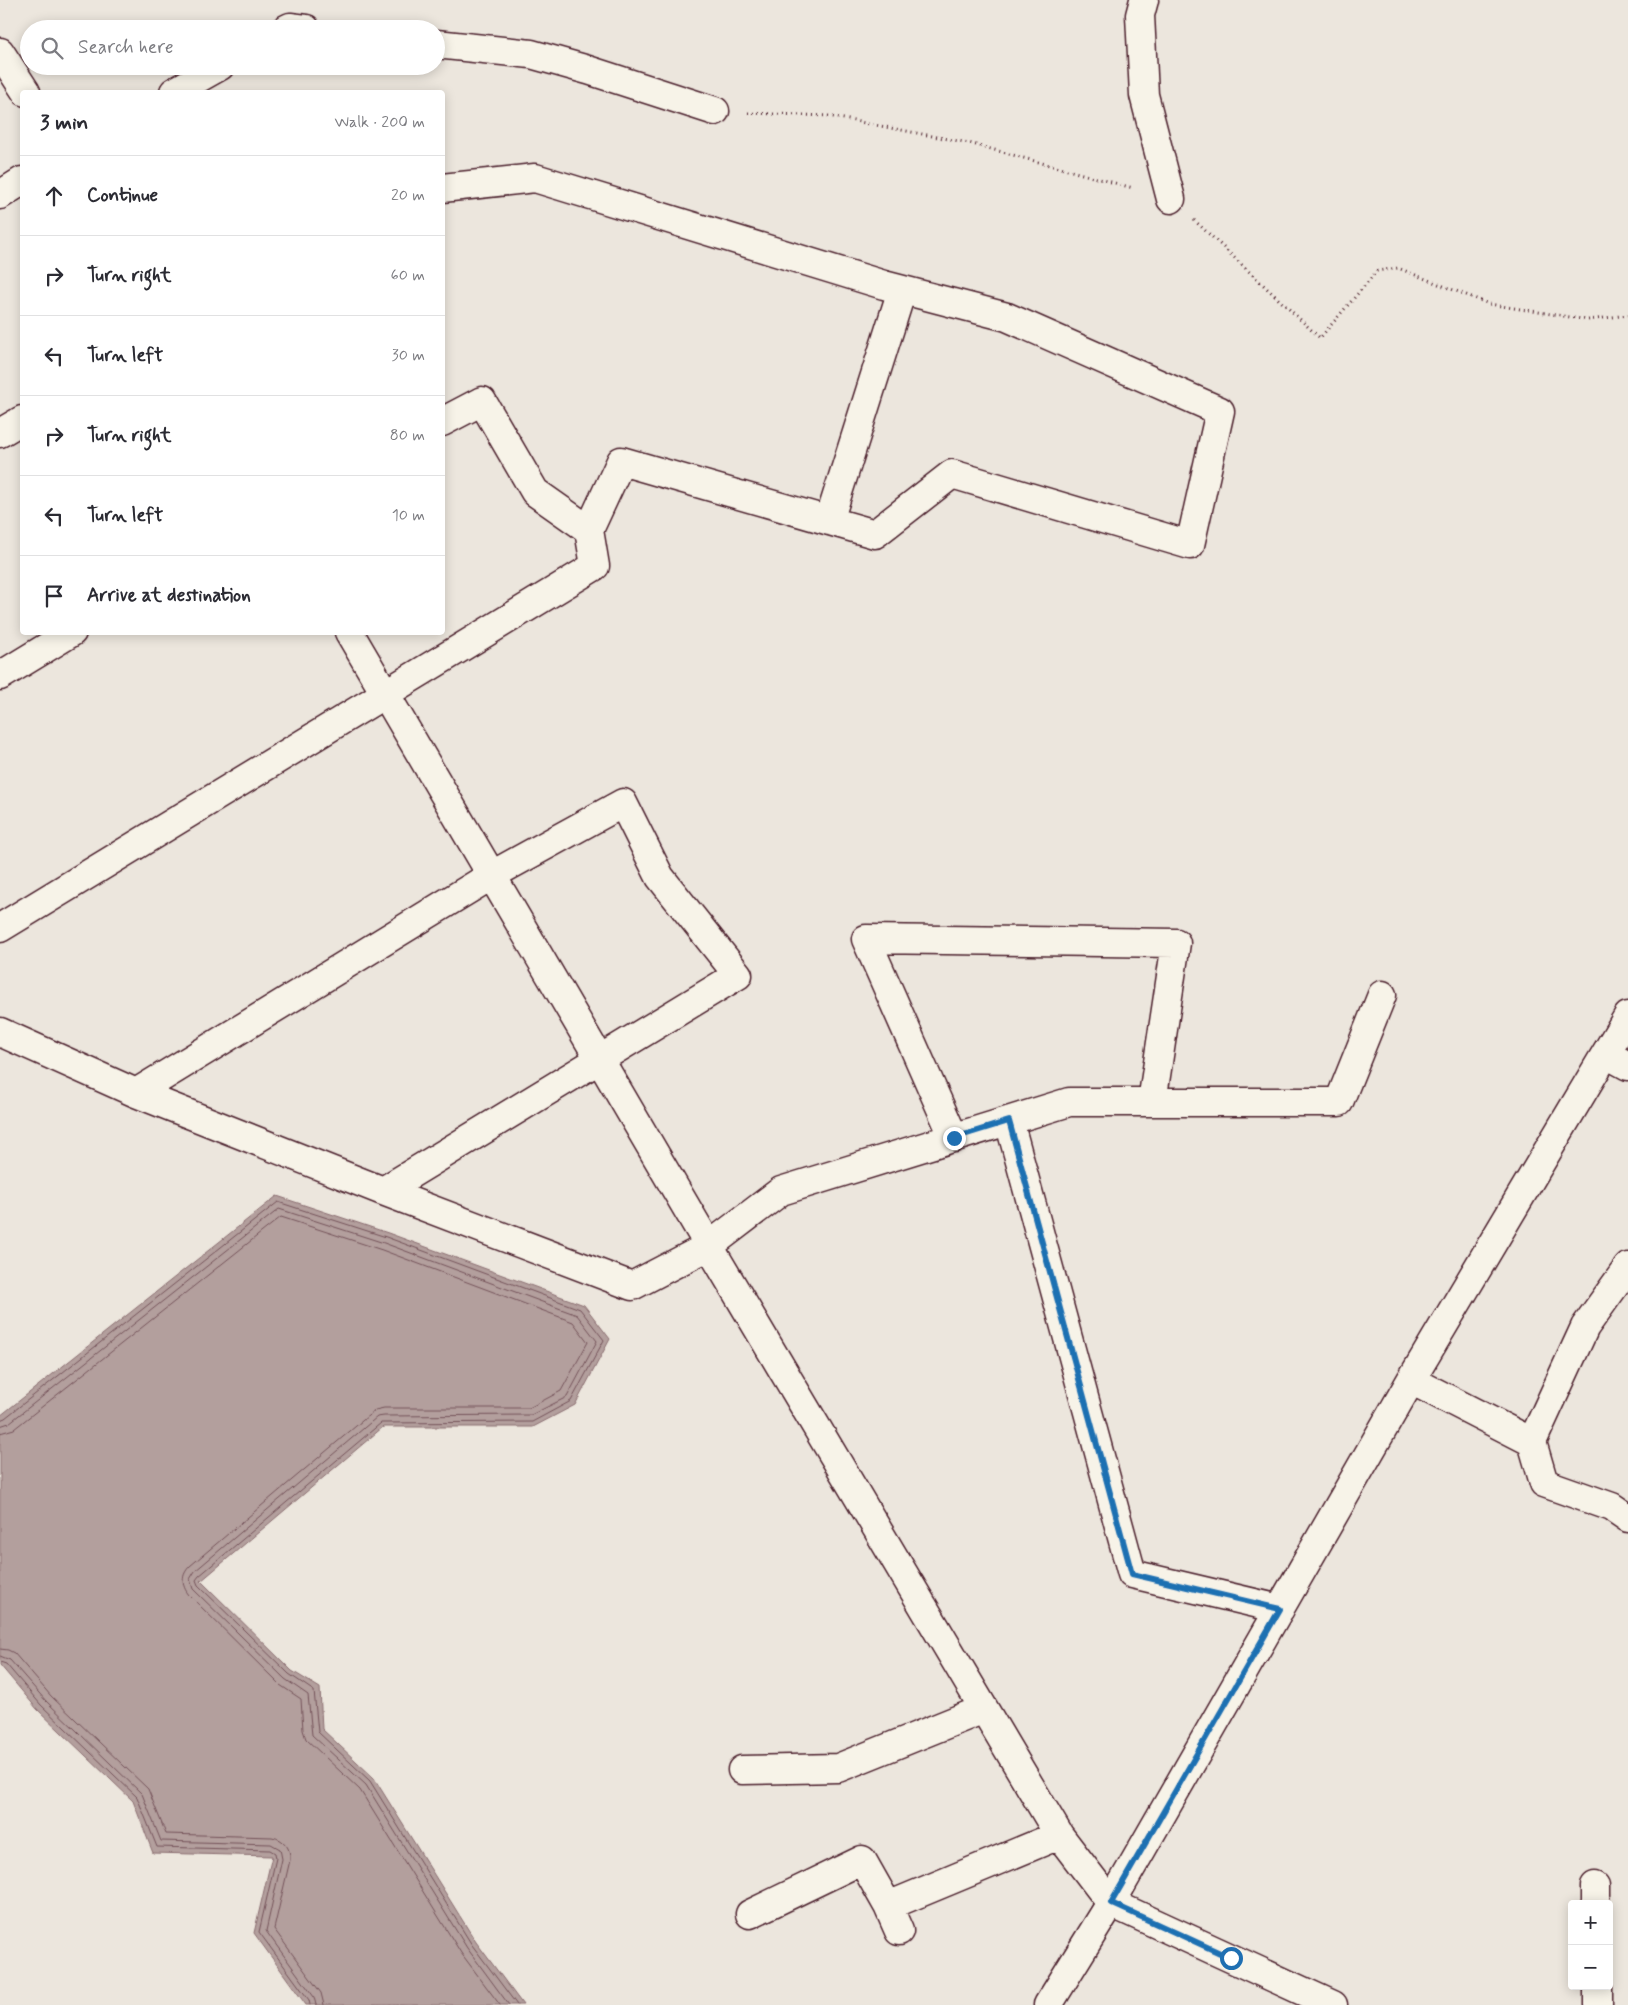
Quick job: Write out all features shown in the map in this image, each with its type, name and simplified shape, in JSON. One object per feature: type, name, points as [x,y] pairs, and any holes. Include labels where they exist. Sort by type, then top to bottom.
[{"type":"street","points":[[1144,0],[1140,14],[1144,95],[1171,199]]},
{"type":"street","points":[[445,45],[531,54],[588,70],[715,111]]},
{"type":"street","points":[[0,52],[25,90]]},
{"type":"street","points":[[178,90],[204,75]]},
{"type":"street","points":[[0,928],[595,566],[589,530],[621,461],[875,534],[952,474],[1190,545],[1220,411],[1007,317],[902,290],[535,178],[445,188]]},
{"type":"street","points":[[0,195],[20,182]]},
{"type":"street","points":[[829,521],[902,290]]},
{"type":"street","points":[[445,420],[482,401],[535,492],[589,530]]},
{"type":"street","points":[[0,433],[20,421]]},
{"type":"street","points":[[0,676],[67,635]]},
{"type":"street","points":[[351,635],[709,1246],[1058,1835],[1111,1903],[1333,2005]]},
{"type":"street","points":[[136,1092],[492,876],[623,803],[660,877],[738,974],[382,1191]]},
{"type":"street","points":[[954,1138],[866,939],[1176,943],[1152,1102]]},
{"type":"street","points":[[0,1032],[136,1092],[382,1191],[632,1286],[709,1246],[781,1191],[1069,1102],[1339,1102],[1382,995]]},
{"type":"street","points":[[1048,2005],[1111,1903],[1411,1380],[1617,1060],[1628,1016]]},
{"type":"street","points":[[1009,1121],[1132,1574],[1280,1609]]},
{"type":"street","points":[[1628,1267],[1585,1327],[1532,1442],[1544,1483],[1612,1508],[1628,1518]]},
{"type":"street","points":[[1411,1380],[1532,1442]]},
{"type":"street","points":[[742,1770],[838,1768],[984,1709]]},
{"type":"street","points":[[888,1906],[1058,1835]]},
{"type":"street","points":[[750,1914],[862,1860],[888,1906],[899,1931]]},
{"type":"street","points":[[1598,1990],[1598,2005]]},
{"type":"path","points":[[715,111],[828,116],[969,143],[1171,199],[1320,338],[1377,271],[1398,268],[1489,304],[1588,320],[1628,316]]},
{"type":"water","points":[[277,1196],[388,1233],[584,1305],[610,1339],[575,1405],[533,1427],[383,1427],[201,1581],[292,1671],[320,1688],[322,1729],[374,1778],[476,1942],[523,2005],[306,2005],[254,1933],[272,1856],[153,1853],[133,1801],[37,1709],[0,1665],[0,1416]]},
{"type":"route","points":[[954,1138],[1009,1121],[1132,1574],[1280,1609],[1111,1903],[1231,1958]]}]
